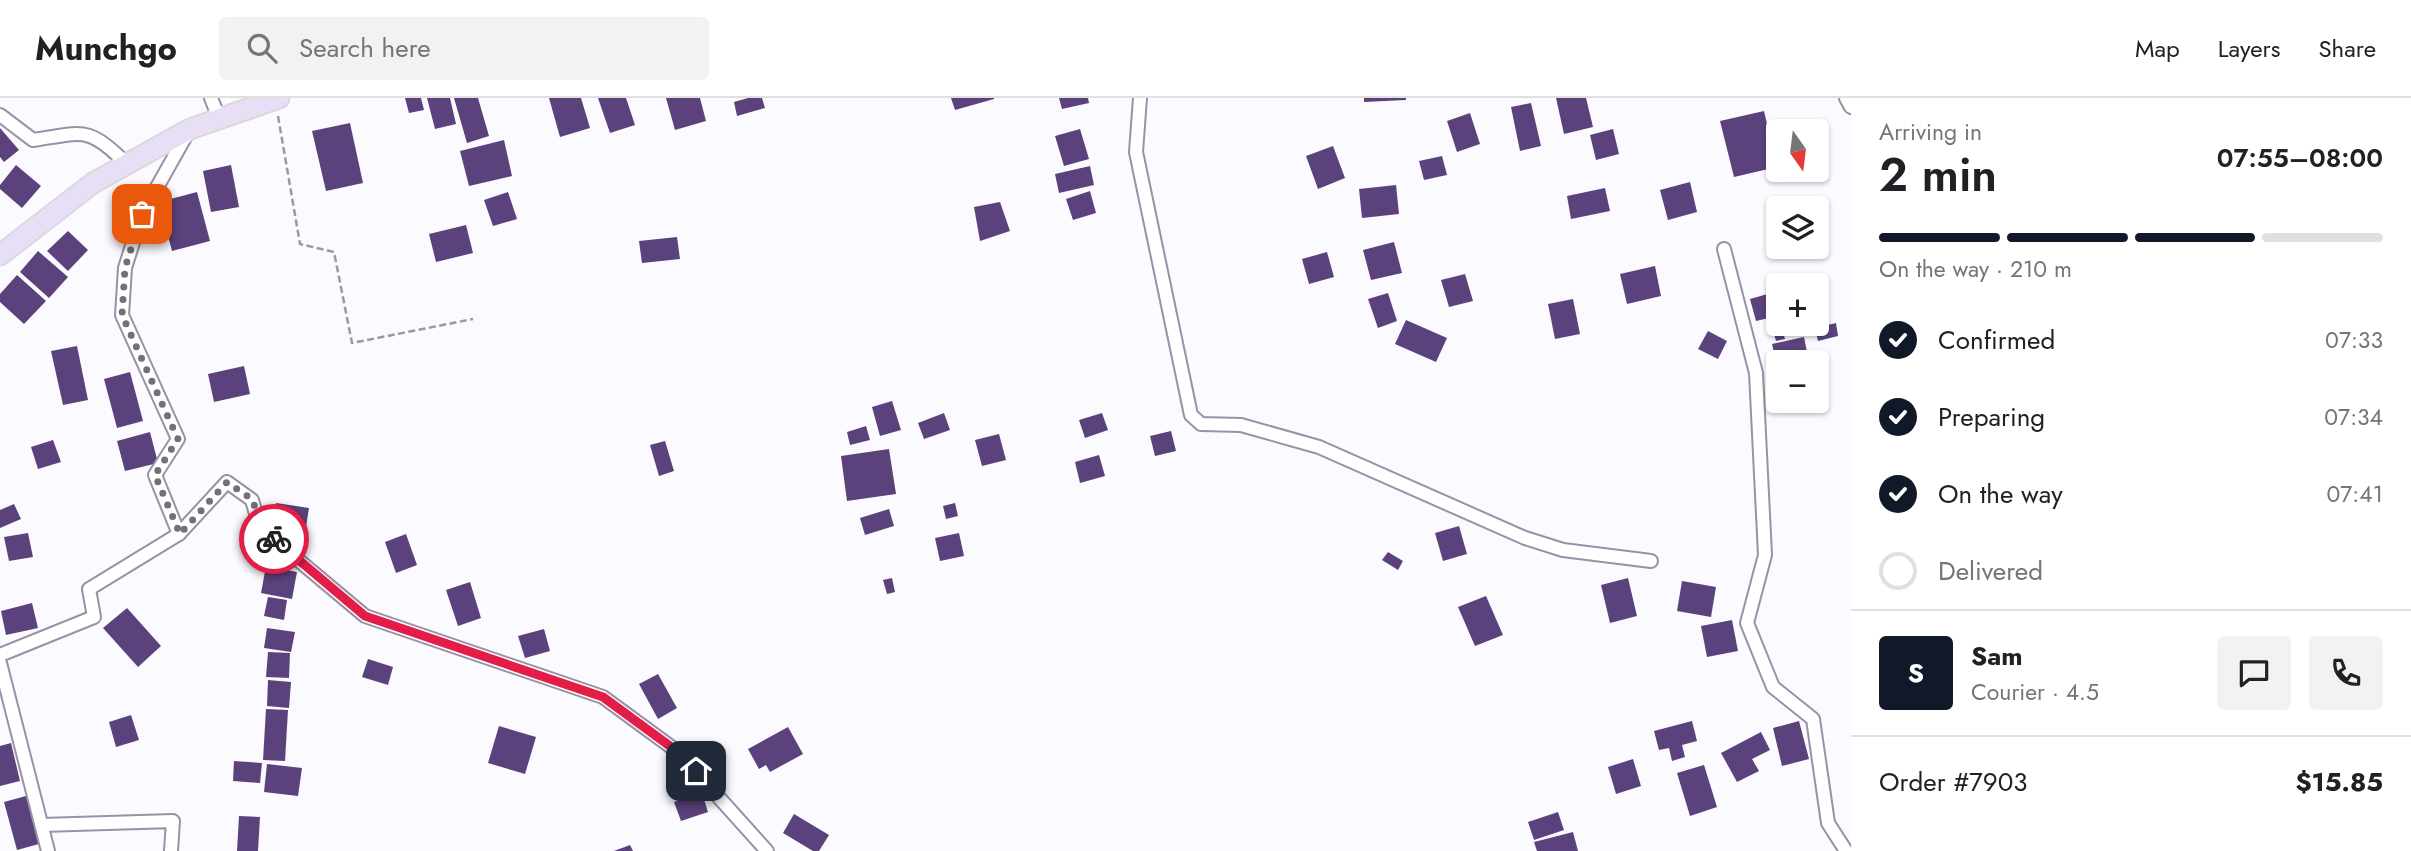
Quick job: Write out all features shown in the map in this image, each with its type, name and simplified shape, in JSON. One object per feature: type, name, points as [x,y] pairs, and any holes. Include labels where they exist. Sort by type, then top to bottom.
[{"type":"main road","points":[[0,254],[93,183],[190,129],[277,99]]},
{"type":"street","points":[[211,98],[219,118]]},
{"type":"street","points":[[1140,98],[1136,152],[1191,415],[1201,424],[1241,425],[1318,447],[1525,538],[1563,550],[1651,562]]},
{"type":"street","points":[[1846,98],[1851,107]]},
{"type":"street","points":[[0,115],[33,140],[81,132],[102,140],[127,164]]},
{"type":"street","points":[[180,534],[155,475],[178,439],[122,315],[125,268],[142,214],[190,129]]},
{"type":"street","points":[[1724,249],[1756,373],[1765,555],[1747,623],[1773,687],[1813,719],[1828,823],[1846,851]]},
{"type":"street","points":[[0,655],[93,617],[89,589],[180,534],[227,482],[253,500],[260,528],[365,616],[603,697],[678,752],[768,851]]},
{"type":"street","points":[[0,663],[48,851]]},
{"type":"street","points":[[42,825],[173,821],[171,851]]},
{"type":"path","points":[[277,99],[300,244],[334,252],[352,343],[473,319]]},
{"type":"building","points":[[405,98],[421,98],[424,110],[409,113]]},
{"type":"building","points":[[427,98],[450,98],[456,124],[435,129]]},
{"type":"building","points":[[454,98],[478,98],[489,136],[467,143]]},
{"type":"building","points":[[549,98],[581,98],[590,128],[560,137]]},
{"type":"building","points":[[598,98],[626,98],[635,125],[610,133]]},
{"type":"building","points":[[666,98],[700,98],[706,121],[675,130]]},
{"type":"building","points":[[762,98],[765,108],[737,116],[734,102]]},
{"type":"building","points":[[951,98],[994,98],[994,99],[955,110]]},
{"type":"building","points":[[1059,98],[1088,98],[1089,103],[1062,109]]},
{"type":"building","points":[[1364,98],[1406,98],[1406,100],[1364,102]]},
{"type":"building","points":[[1556,98],[1586,98],[1593,127],[1564,134]]},
{"type":"building","points":[[1531,103],[1541,146],[1520,151],[1511,107]]},
{"type":"building","points":[[1764,111],[1766,170],[1734,177],[1720,121]]},
{"type":"building","points":[[1470,113],[1480,144],[1457,152],[1447,121]]},
{"type":"building","points":[[350,123],[363,183],[326,191],[312,131]]},
{"type":"building","points":[[0,128],[19,150],[4,162],[0,157]]},
{"type":"building","points":[[1080,129],[1089,159],[1064,166],[1055,136]]},
{"type":"building","points":[[1613,129],[1619,154],[1596,160],[1590,135]]},
{"type":"building","points":[[504,140],[512,176],[469,186],[460,151]]},
{"type":"building","points":[[1333,146],[1345,178],[1318,189],[1306,156]]},
{"type":"building","points":[[1442,156],[1447,175],[1424,180],[1419,161]]},
{"type":"building","points":[[16,165],[41,186],[22,208],[0,189],[0,185]]},
{"type":"building","points":[[231,165],[239,207],[211,212],[203,171]]},
{"type":"building","points":[[1090,166],[1094,185],[1059,193],[1055,174]]},
{"type":"building","points":[[1690,182],[1697,212],[1668,220],[1660,190]]},
{"type":"building","points":[[1396,185],[1399,214],[1362,218],[1359,189]]},
{"type":"building","points":[[1605,188],[1610,211],[1571,219],[1567,196]]},
{"type":"building","points":[[1090,191],[1096,213],[1073,220],[1066,199]]},
{"type":"building","points":[[197,192],[210,241],[172,251],[159,202]]},
{"type":"building","points":[[508,192],[517,219],[493,226],[484,200]]},
{"type":"building","points":[[1000,202],[1010,231],[980,241],[974,207]]},
{"type":"building","points":[[466,225],[473,253],[436,262],[429,234]]},
{"type":"building","points":[[68,231],[88,250],[68,271],[47,251]]},
{"type":"building","points":[[677,237],[680,259],[642,263],[639,241]]},
{"type":"building","points":[[1394,242],[1402,273],[1371,280],[1363,250]]},
{"type":"building","points":[[38,251],[68,277],[49,298],[20,272]]},
{"type":"building","points":[[1327,252],[1334,277],[1309,284],[1302,259]]},
{"type":"building","points":[[1655,266],[1661,296],[1627,304],[1620,274]]},
{"type":"building","points":[[1465,274],[1473,301],[1449,307],[1441,280]]},
{"type":"building","points":[[17,275],[46,301],[24,324],[0,302],[0,294]]},
{"type":"building","points":[[1388,293],[1397,321],[1378,328],[1368,299]]},
{"type":"building","points":[[1766,294],[1766,319],[1756,321],[1750,299]]},
{"type":"building","points":[[1573,299],[1580,334],[1555,339],[1548,304]]},
{"type":"building","points":[[1406,320],[1447,338],[1436,362],[1395,344]]},
{"type":"building","points":[[1836,323],[1838,336],[1818,341],[1817,336],[1829,336],[1829,325]]},
{"type":"building","points":[[1708,331],[1727,341],[1718,359],[1698,349]]},
{"type":"building","points":[[1775,336],[1784,336],[1785,339],[1776,341]]},
{"type":"building","points":[[1804,337],[1807,350],[1773,350],[1772,344]]},
{"type":"building","points":[[77,346],[88,400],[63,405],[51,351]]},
{"type":"building","points":[[244,366],[250,394],[214,402],[208,374]]},
{"type":"building","points":[[130,372],[143,421],[117,428],[104,379]]},
{"type":"building","points":[[892,401],[901,430],[880,436],[872,407]]},
{"type":"building","points":[[944,413],[950,430],[924,439],[918,423]]},
{"type":"building","points":[[1102,413],[1108,430],[1085,438],[1079,420]]},
{"type":"building","points":[[866,426],[870,440],[850,445],[847,432]]},
{"type":"building","points":[[1171,431],[1176,451],[1155,456],[1150,436]]},
{"type":"building","points":[[150,432],[158,463],[125,471],[117,441]]},
{"type":"building","points":[[999,434],[1006,460],[982,466],[975,440]]},
{"type":"building","points":[[53,440],[61,462],[38,469],[31,447]]},
{"type":"building","points":[[665,441],[674,471],[659,476],[650,445]]},
{"type":"building","points":[[889,449],[896,494],[847,501],[841,456]]},
{"type":"building","points":[[1099,455],[1105,476],[1080,483],[1075,462]]},
{"type":"building","points":[[276,503],[309,508],[305,533],[272,528]]},
{"type":"building","points":[[955,503],[958,516],[946,519],[943,506]]},
{"type":"building","points":[[14,504],[21,519],[0,528],[0,510]]},
{"type":"building","points":[[889,509],[894,526],[865,535],[860,518]]},
{"type":"building","points":[[1459,526],[1467,554],[1443,561],[1435,533]]},
{"type":"building","points":[[28,533],[33,557],[9,561],[4,537]]},
{"type":"building","points":[[959,533],[964,556],[940,561],[935,538]]},
{"type":"building","points":[[406,534],[417,565],[396,573],[385,542]]},
{"type":"building","points":[[1388,552],[1403,561],[1398,570],[1382,560]]},
{"type":"building","points":[[266,566],[297,572],[292,599],[261,593]]},
{"type":"building","points":[[892,578],[895,592],[887,594],[883,580]]},
{"type":"building","points":[[1628,578],[1637,616],[1610,623],[1601,585]]},
{"type":"building","points":[[1682,581],[1716,587],[1711,617],[1677,611]]},
{"type":"building","points":[[470,582],[481,618],[458,626],[446,590]]},
{"type":"building","points":[[1486,596],[1503,635],[1475,646],[1458,607]]},
{"type":"building","points":[[268,597],[287,600],[284,620],[264,616]]},
{"type":"building","points":[[32,603],[38,628],[6,635],[1,611]]},
{"type":"building","points":[[127,608],[161,646],[138,667],[103,628]]},
{"type":"building","points":[[1732,620],[1738,651],[1707,657],[1701,626]]},
{"type":"building","points":[[267,628],[295,632],[291,652],[264,648]]},
{"type":"building","points":[[544,629],[550,651],[525,658],[518,636]]},
{"type":"building","points":[[268,652],[290,653],[289,678],[266,677]]},
{"type":"building","points":[[368,659],[393,667],[388,685],[362,677]]},
{"type":"building","points":[[658,674],[677,708],[658,719],[639,684]]},
{"type":"building","points":[[268,680],[291,682],[289,708],[267,706]]},
{"type":"building","points":[[266,709],[288,710],[285,761],[263,760]]},
{"type":"building","points":[[131,715],[139,740],[116,747],[109,722]]},
{"type":"building","points":[[1692,721],[1697,741],[1682,745],[1685,757],[1672,761],[1669,748],[1659,750],[1654,731]]},
{"type":"building","points":[[1799,721],[1809,759],[1782,766],[1773,728]]},
{"type":"building","points":[[499,726],[536,737],[525,774],[488,763]]},
{"type":"building","points":[[788,727],[803,754],[770,772],[766,765],[759,769],[748,749]]},
{"type":"building","points":[[1761,732],[1770,750],[1752,759],[1759,771],[1737,782],[1721,753]]},
{"type":"building","points":[[11,743],[20,781],[0,786],[0,746]]},
{"type":"building","points":[[1633,759],[1641,786],[1616,794],[1608,767]]},
{"type":"building","points":[[234,761],[262,763],[260,783],[233,781]]},
{"type":"building","points":[[267,764],[302,768],[298,796],[264,792]]},
{"type":"building","points":[[1704,765],[1717,807],[1690,816],[1677,773]]},
{"type":"building","points":[[702,793],[708,812],[681,821],[674,802]]},
{"type":"building","points":[[26,796],[39,844],[17,850],[4,802]]},
{"type":"building","points":[[1558,812],[1564,830],[1534,840],[1528,822]]},
{"type":"building","points":[[794,814],[829,835],[819,851],[813,851],[783,833]]},
{"type":"building","points":[[239,816],[260,817],[258,851],[237,851]]},
{"type":"building","points":[[1573,832],[1578,851],[1537,851],[1534,842]]},
{"type":"building","points":[[630,845],[633,851],[614,851]]},
{"type":"way so far","points":[[142,214],[125,268],[122,315],[178,439],[155,475],[180,534],[227,482],[253,500],[260,528],[274,539]]},
{"type":"route","points":[[274,539],[365,616],[603,697],[678,752],[696,771]]}]
